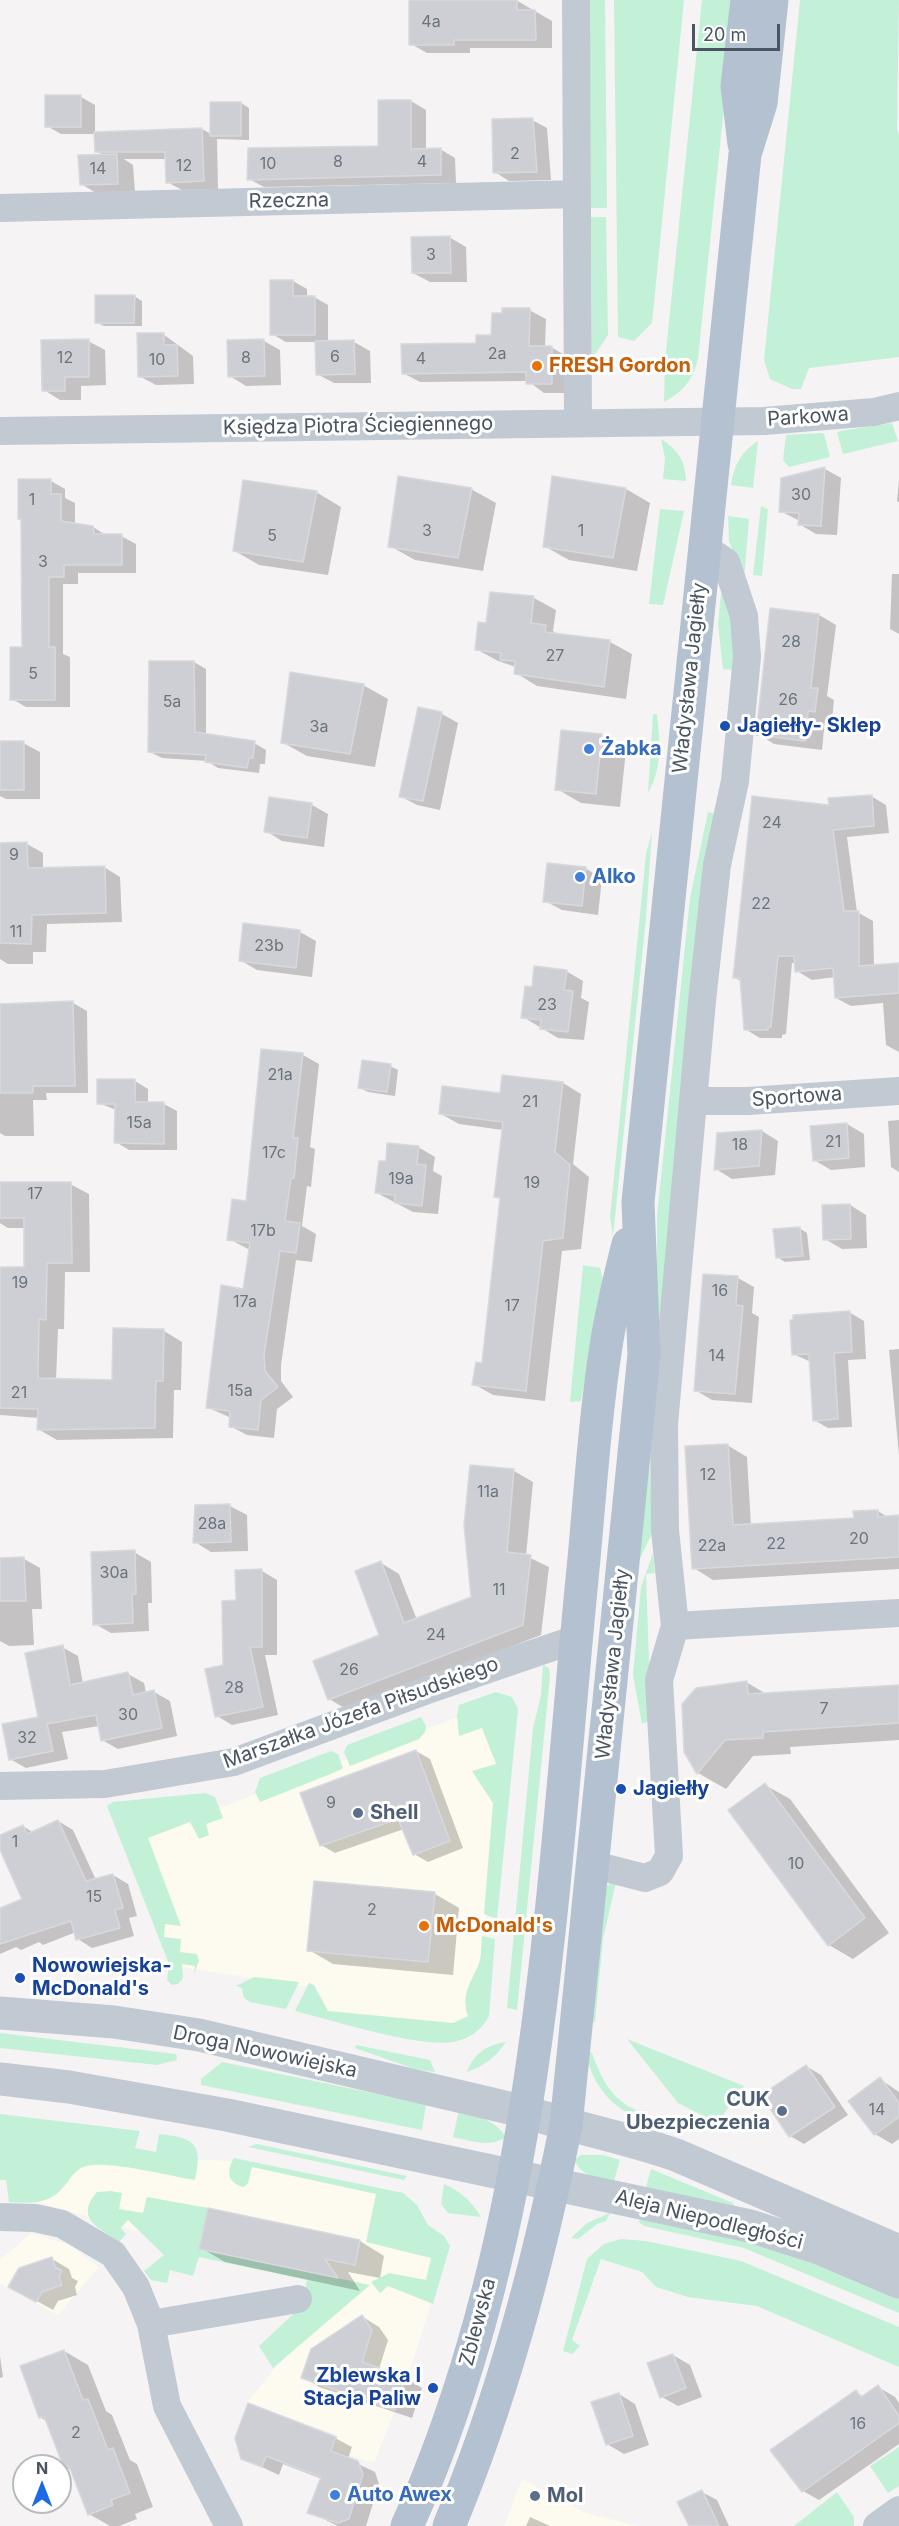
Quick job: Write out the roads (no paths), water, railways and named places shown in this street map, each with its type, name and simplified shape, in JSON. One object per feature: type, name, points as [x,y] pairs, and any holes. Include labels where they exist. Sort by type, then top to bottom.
[{"type":"main road","name":"Władysława Jagiełły","points":[[745,154],[737,86],[747,0]]},
{"type":"main road","name":"Władysława Jagiełły","points":[[526,2112],[541,1998],[604,1353],[638,1202],[745,154],[761,103],[772,0]]},
{"type":"main road","name":"Władysława Jagiełły","points":[[566,2125],[644,1355],[638,1202]]},
{"type":"main road","name":"Zblewska","points":[[407,2526],[467,2366],[503,2232],[526,2112]]},
{"type":"main road","name":"Zblewska","points":[[449,2526],[489,2422],[511,2353],[554,2184],[566,2125]]},
{"type":"street","points":[[576,0],[578,423]]},
{"type":"street","name":"Rzeczna","points":[[0,208],[577,194]]},
{"type":"street","name":"Parkowa","points":[[716,421],[803,419],[874,412],[899,406]]},
{"type":"street","name":"Księdza Piotra Ściegiennego","points":[[0,431],[716,421]]},
{"type":"street","points":[[594,1865],[645,1878],[660,1872],[669,1856],[659,1680],[675,1626],[665,1530],[664,1424],[677,1264],[695,1101],[702,1001],[717,865],[735,781],[747,657],[744,616],[726,562],[704,547]]},
{"type":"street","name":"Sportowa","points":[[695,1101],[748,1101],[899,1091]]},
{"type":"street","points":[[675,1626],[899,1613]]},
{"type":"street","name":"Marszałka Józefa Piłsudskiego","points":[[0,1786],[105,1784],[234,1762],[433,1688],[576,1639]]},
{"type":"street","name":"Droga Nowowiejska","points":[[0,2013],[114,2022],[199,2035],[526,2112]]},
{"type":"street","points":[[0,2079],[69,2087],[177,2105],[514,2176]]},
{"type":"street","name":"Aleja Niepodległości","points":[[526,2112],[566,2125],[641,2143],[676,2155],[899,2251]]},
{"type":"street","name":"Aleja Niepodległości","points":[[514,2176],[750,2226],[819,2248],[899,2282]]},
{"type":"street","points":[[0,2217],[36,2218],[62,2224],[113,2254],[136,2287],[151,2324],[167,2406],[228,2526]]},
{"type":"street","points":[[151,2324],[298,2300]]},
{"type":"street","points":[[877,2526],[899,2510]]},
{"type":"place","name":"FRESH Gordon","points":[[537,366]]},
{"type":"place","name":"Jagiełły- Sklep","points":[[725,726]]},
{"type":"place","name":"Żabka","points":[[589,749]]},
{"type":"place","name":"Alko","points":[[580,877]]},
{"type":"place","name":"Jagiełły","points":[[621,1789]]},
{"type":"place","name":"Shell","points":[[358,1813]]},
{"type":"place","name":"McDonald's","points":[[424,1926]]},
{"type":"place","name":"Nowowiejska- McDonald's","points":[[20,1978]]},
{"type":"place","name":"CUK Ubezpieczenia","points":[[782,2111]]},
{"type":"place","name":"Zblewska I Stacja Paliw","points":[[433,2388]]},
{"type":"place","name":"Auto Awex","points":[[335,2495]]},
{"type":"place","name":"Mol","points":[[535,2496]]}]
